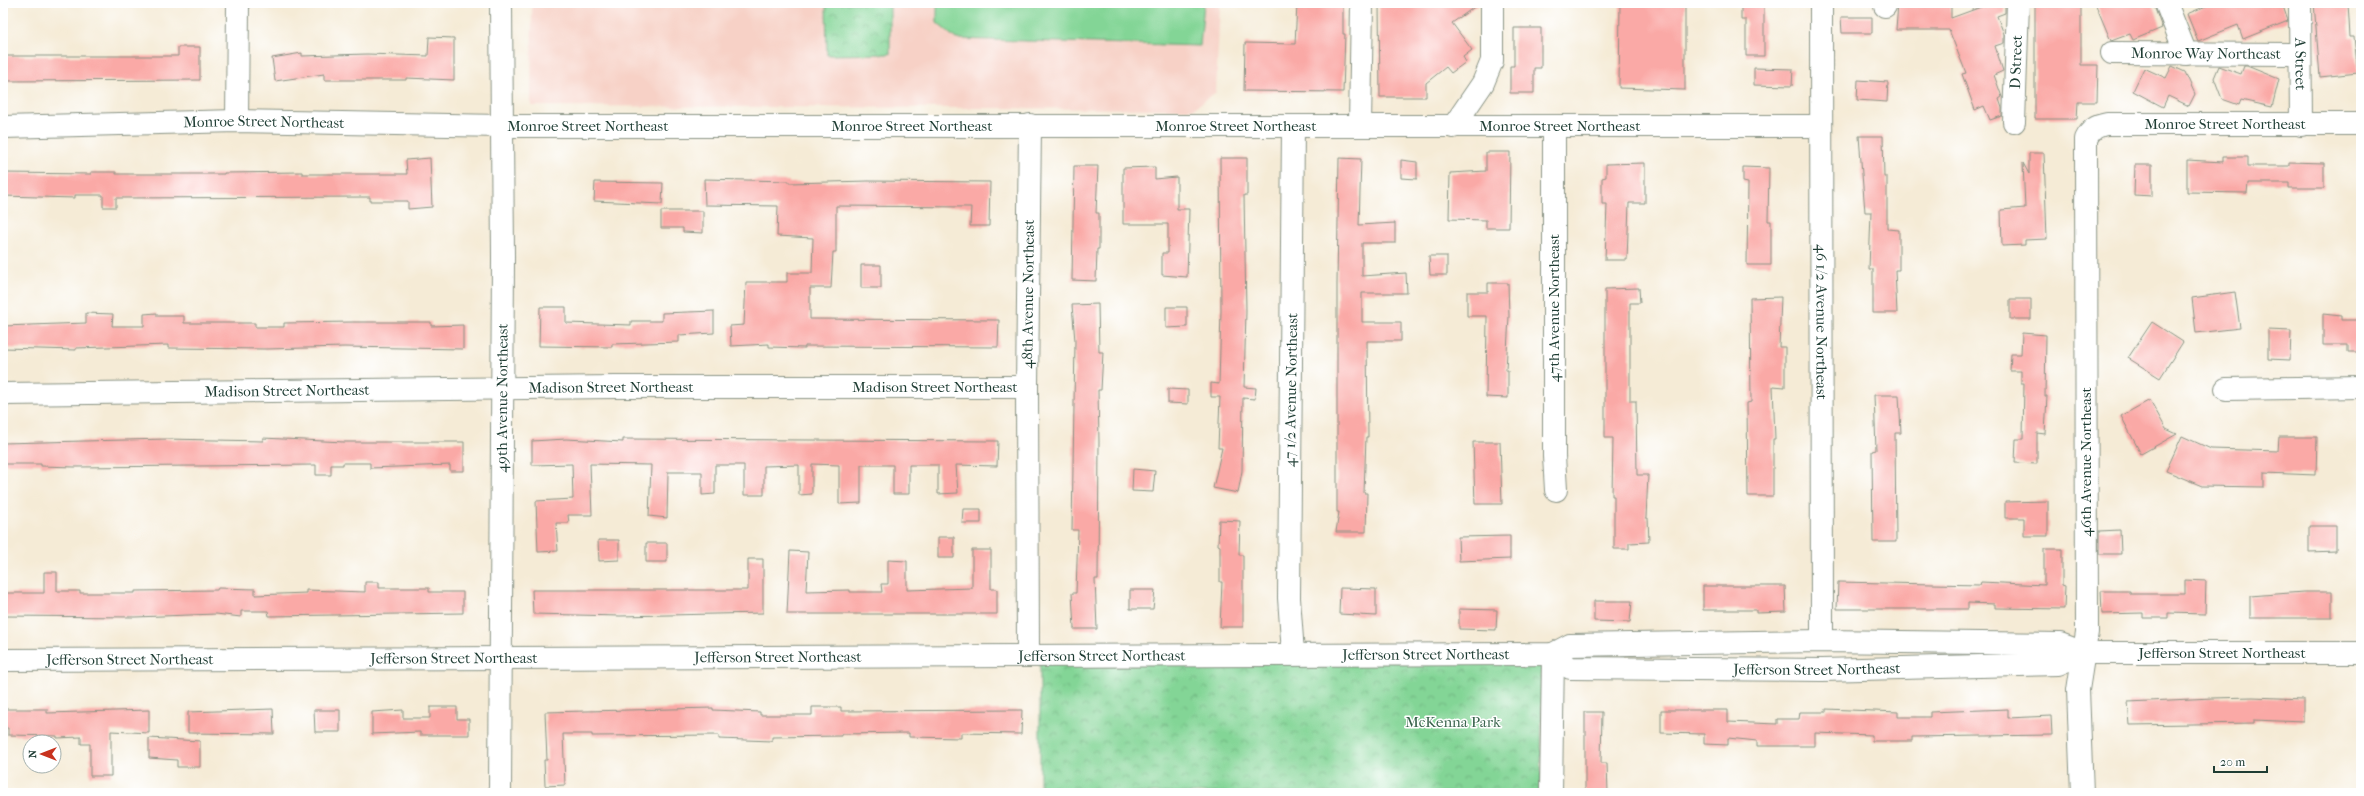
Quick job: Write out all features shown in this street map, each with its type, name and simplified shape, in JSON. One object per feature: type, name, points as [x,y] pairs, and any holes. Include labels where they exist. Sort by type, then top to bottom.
[{"type":"street","points":[[237,121],[238,3]]},
{"type":"street","name":"49th Avenue Northeast","points":[[500,793],[502,3]]},
{"type":"street","points":[[1360,126],[1362,3]]},
{"type":"street","points":[[1453,127],[1483,83],[1492,61],[1492,3]]},
{"type":"street","name":"46 1/2 Avenue Northeast","points":[[1821,3],[1822,641]]},
{"type":"street","name":"D Street","points":[[2014,122],[2018,3]]},
{"type":"street","points":[[2166,3],[2186,54]]},
{"type":"street","name":"A Street","points":[[2300,3],[2301,124]]},
{"type":"street","name":"Monroe Way Northeast","points":[[2112,53],[2300,54]]},
{"type":"street","name":"Monroe Street Northeast","points":[[3,127],[237,121],[502,126],[1820,126]]},
{"type":"street","name":"Monroe Street Northeast","points":[[2091,131],[2098,125],[2107,124],[2361,124]]},
{"type":"street","name":"48th Avenue Northeast","points":[[1028,654],[1027,387],[1030,125]]},
{"type":"street","name":"47 1/2 Avenue Northeast","points":[[1293,126],[1289,598],[1293,653]]},
{"type":"street","name":"47th Avenue Northeast","points":[[1554,126],[1554,456],[1556,490]]},
{"type":"street","name":"46th Avenue Northeast","points":[[2082,793],[2078,690],[2087,632],[2085,147],[2091,131]]},
{"type":"street","name":"Madison Street Northeast","points":[[3,394],[502,388],[1027,387]]},
{"type":"street","points":[[2226,389],[2361,387]]},
{"type":"street","name":"Jefferson Street Northeast","points":[[3,660],[1028,654],[1553,654],[1570,645],[1822,641],[2060,644],[2084,653],[2361,653]]},
{"type":"street","name":"Jefferson Street Northeast","points":[[1553,654],[1570,668],[1822,670],[2058,664],[2084,653]]},
{"type":"street","points":[[1551,793],[1553,654]]},
{"type":"shaded area","points":[[532,3],[1220,3],[1216,92],[1193,109],[531,106]]},
{"type":"green space","points":[[826,3],[890,3],[890,54],[827,55]]},
{"type":"green space","points":[[937,3],[1204,3],[1200,46],[956,39],[937,23]]},
{"type":"green space","name":"McKenna Park","points":[[1542,649],[1541,793],[1040,793],[1040,655]]},
{"type":"building","points":[[1379,3],[1480,3],[1452,23],[1472,50],[1463,57],[1466,62],[1451,73],[1446,67],[1426,83],[1426,97],[1380,97]]},
{"type":"building","points":[[1620,3],[1685,3],[1685,90],[1619,88]]},
{"type":"building","points":[[1741,3],[1764,3],[1764,56],[1746,56],[1746,20],[1741,20]]},
{"type":"building","points":[[1898,3],[1951,3],[1951,18],[1992,3],[2005,3],[2005,13],[1997,16],[2004,34],[2004,43],[1995,46],[2003,71],[1994,75],[2002,97],[1999,99],[2002,108],[2002,116],[1990,120],[1984,106],[1975,110],[1962,74],[1966,73],[1949,30],[1896,30]]},
{"type":"building","points":[[2035,3],[2081,3],[2081,65],[2098,65],[2097,102],[2078,102],[2077,119],[2035,119]]},
{"type":"building","points":[[2095,3],[2153,3],[2162,28],[2133,40],[2130,34],[2111,41]]},
{"type":"building","points":[[2213,3],[2282,3],[2288,21],[2243,39],[2238,25],[2198,41],[2187,14]]},
{"type":"building","points":[[2314,3],[2348,3],[2350,37],[2354,37],[2358,73],[2320,77]]},
{"type":"building","points":[[1297,4],[1343,4],[1343,34],[1345,34],[1343,92],[1244,91],[1245,43],[1295,44]]},
{"type":"building","points":[[1841,17],[1872,17],[1872,33],[1842,33]]},
{"type":"building","points":[[1514,28],[1541,28],[1541,68],[1534,68],[1534,93],[1510,93],[1510,66],[1514,66]]},
{"type":"building","points":[[429,37],[454,38],[454,80],[406,78],[406,80],[324,80],[324,74],[275,81],[272,58],[302,53],[302,56],[367,54],[428,56]]},
{"type":"building","points":[[178,47],[200,47],[200,80],[6,81],[5,56],[178,56]]},
{"type":"building","points":[[2172,66],[2185,72],[2195,94],[2189,106],[2168,96],[2163,107],[2133,91],[2144,68],[2166,78]]},
{"type":"building","points":[[2219,66],[2241,74],[2244,66],[2247,66],[2279,79],[2272,107],[2241,100],[2239,105],[2222,99],[2214,78]]},
{"type":"building","points":[[1754,68],[1793,69],[1792,86],[1754,85]]},
{"type":"building","points":[[1858,80],[1888,82],[1887,102],[1857,100]]},
{"type":"building","points":[[1859,136],[1883,136],[1884,177],[1887,177],[1887,229],[1899,230],[1899,270],[1895,270],[1897,313],[1873,313],[1873,269],[1869,269],[1871,212],[1865,212]]},
{"type":"building","points":[[1486,152],[1510,152],[1509,228],[1486,228],[1486,220],[1449,219],[1450,173],[1486,171]]},
{"type":"building","points":[[2029,153],[2044,153],[2047,239],[2025,240],[2025,245],[2002,246],[2001,210],[2025,208],[2023,163],[2029,174]]},
{"type":"building","points":[[2223,157],[2248,157],[2248,166],[2289,166],[2289,162],[2324,163],[2324,188],[2289,188],[2289,183],[2248,183],[2247,193],[2187,192],[2187,160],[2223,162]]},
{"type":"building","points":[[430,158],[432,207],[408,209],[408,201],[370,201],[370,197],[116,198],[116,207],[103,207],[103,195],[75,195],[75,198],[3,196],[4,173],[91,174],[91,172],[116,172],[116,174],[224,174],[302,172],[302,174],[407,174],[406,160]]},
{"type":"building","points":[[1220,158],[1247,158],[1247,195],[1244,195],[1246,311],[1244,387],[1256,388],[1255,399],[1243,398],[1242,471],[1238,493],[1213,488],[1222,448],[1218,448],[1220,397],[1211,397],[1211,383],[1219,384],[1221,311]]},
{"type":"building","points":[[1339,158],[1361,159],[1359,225],[1395,223],[1395,243],[1362,243],[1362,276],[1406,273],[1407,293],[1362,293],[1362,322],[1401,322],[1401,341],[1367,341],[1368,437],[1366,437],[1364,493],[1367,493],[1366,532],[1336,532],[1339,512],[1337,512],[1337,284]]},
{"type":"building","points":[[1401,160],[1417,162],[1417,179],[1401,178]]},
{"type":"building","points":[[1645,163],[1645,203],[1629,203],[1627,260],[1605,260],[1607,204],[1602,204],[1602,178],[1606,177],[1606,164]]},
{"type":"building","points":[[2135,165],[2152,165],[2152,196],[2134,195]]},
{"type":"building","points":[[1074,166],[1098,166],[1096,213],[1099,213],[1099,249],[1097,249],[1096,281],[1072,280]]},
{"type":"building","points":[[1155,167],[1155,179],[1177,177],[1177,209],[1189,209],[1187,277],[1162,275],[1162,253],[1168,253],[1168,224],[1123,224],[1123,168]]},
{"type":"building","points":[[1743,167],[1769,168],[1768,221],[1771,221],[1771,265],[1747,265],[1748,183],[1743,182]]},
{"type":"building","points":[[704,179],[789,181],[789,183],[868,181],[990,182],[989,226],[970,226],[971,207],[836,206],[836,252],[833,252],[831,288],[810,288],[810,319],[999,320],[998,347],[805,346],[805,348],[769,347],[769,344],[731,346],[730,326],[744,325],[746,282],[787,282],[787,273],[812,273],[813,238],[777,236],[778,206],[705,205]]},
{"type":"building","points":[[595,182],[663,183],[662,204],[594,201]]},
{"type":"building","points":[[661,211],[703,211],[703,233],[683,232],[683,228],[661,228]]},
{"type":"building","points":[[1429,256],[1447,256],[1447,275],[1430,275]]},
{"type":"building","points":[[861,265],[881,265],[881,288],[861,288]]},
{"type":"building","points":[[1488,283],[1508,283],[1509,316],[1506,370],[1508,370],[1508,398],[1486,397],[1487,316],[1467,316],[1467,292],[1488,292]]},
{"type":"building","points":[[1639,288],[1640,303],[1630,303],[1630,401],[1636,401],[1637,475],[1648,475],[1646,518],[1648,518],[1649,542],[1629,543],[1629,549],[1614,549],[1614,496],[1612,496],[1613,438],[1605,438],[1605,289]]},
{"type":"building","points":[[2235,292],[2240,328],[2196,333],[2192,298]]},
{"type":"building","points":[[1781,297],[1779,347],[1785,347],[1785,387],[1773,386],[1775,439],[1773,439],[1773,496],[1748,496],[1747,403],[1751,402],[1750,298]]},
{"type":"building","points":[[2010,299],[2031,299],[2031,319],[2010,319]]},
{"type":"building","points":[[1098,304],[1099,352],[1103,352],[1101,390],[1098,390],[1098,579],[1095,579],[1097,629],[1074,629],[1072,593],[1076,593],[1078,530],[1072,530],[1075,341],[1072,305]]},
{"type":"building","points":[[540,307],[566,307],[566,323],[631,325],[631,321],[662,321],[662,313],[714,311],[714,333],[679,335],[679,342],[612,344],[612,347],[539,346]]},
{"type":"building","points":[[1166,307],[1187,307],[1187,327],[1166,328]]},
{"type":"building","points":[[86,313],[113,314],[112,326],[144,326],[144,314],[157,313],[157,316],[184,316],[184,323],[255,323],[255,327],[284,327],[284,323],[353,322],[431,322],[431,326],[463,325],[463,349],[344,347],[267,349],[168,348],[168,345],[76,348],[76,350],[3,348],[3,326],[86,323]]},
{"type":"building","points":[[2323,314],[2341,316],[2341,320],[2361,320],[2361,352],[2348,352],[2348,345],[2323,345]]},
{"type":"building","points":[[2152,322],[2183,342],[2160,378],[2128,358]]},
{"type":"building","points":[[2268,330],[2291,331],[2290,360],[2268,359]]},
{"type":"building","points":[[2022,333],[2046,335],[2045,396],[2047,396],[2045,434],[2037,433],[2037,464],[2015,463],[2016,439],[2023,439],[2024,383],[2021,383],[2021,371],[2010,371],[2011,354],[2021,354]]},
{"type":"building","points":[[1168,389],[1188,390],[1188,404],[1168,403]]},
{"type":"building","points":[[1874,395],[1899,395],[1901,433],[1895,433],[1896,542],[1873,542],[1872,451],[1876,450]]},
{"type":"building","points":[[2150,400],[2166,429],[2177,434],[2141,454],[2121,416]]},
{"type":"building","points":[[2182,436],[2211,449],[2278,451],[2279,437],[2317,437],[2316,475],[2264,473],[2264,487],[2202,486],[2166,471]]},
{"type":"building","points":[[263,438],[344,442],[464,442],[464,471],[450,471],[450,465],[370,468],[370,463],[343,463],[343,465],[331,465],[331,475],[316,475],[316,465],[75,467],[41,466],[41,464],[4,464],[3,443],[166,439],[263,441]]},
{"type":"building","points":[[566,439],[623,442],[623,439],[998,441],[997,466],[956,465],[958,493],[938,494],[938,465],[909,465],[909,494],[893,494],[893,465],[861,465],[861,503],[839,504],[839,465],[812,464],[812,494],[799,495],[799,465],[764,466],[764,495],[744,495],[744,465],[715,465],[715,494],[702,495],[702,472],[668,472],[667,518],[649,516],[651,465],[590,464],[592,515],[568,515],[569,523],[556,523],[558,551],[538,552],[536,501],[573,499],[572,464],[532,465],[532,441]]},
{"type":"building","points":[[1473,442],[1500,442],[1502,504],[1475,504]]},
{"type":"building","points":[[1133,469],[1155,471],[1153,492],[1132,491]]},
{"type":"building","points":[[2048,501],[2048,536],[2024,536],[2024,518],[2005,518],[2005,502]]},
{"type":"building","points":[[963,509],[981,509],[981,523],[962,523]]},
{"type":"building","points":[[1219,520],[1240,521],[1239,555],[1243,555],[1243,627],[1220,627],[1222,582],[1220,582],[1220,546],[1218,545]]},
{"type":"building","points":[[2309,526],[2336,526],[2336,551],[2309,552]]},
{"type":"building","points":[[2120,530],[2121,554],[2099,554],[2099,531]]},
{"type":"building","points":[[1510,536],[1510,559],[1459,561],[1458,537]]},
{"type":"building","points":[[938,537],[954,537],[954,558],[938,558]]},
{"type":"building","points":[[598,540],[619,540],[619,560],[599,561]]},
{"type":"building","points":[[646,543],[667,543],[667,562],[646,562]]},
{"type":"building","points":[[2044,549],[2062,549],[2062,585],[2065,586],[2064,609],[1995,608],[1995,604],[1968,603],[1968,609],[1837,609],[1838,582],[1980,585],[1981,582],[2044,585]]},
{"type":"building","points":[[972,550],[991,550],[991,589],[997,589],[997,614],[787,614],[790,551],[808,552],[806,591],[850,590],[850,592],[882,592],[881,584],[888,584],[888,560],[907,561],[907,590],[972,588]]},
{"type":"building","points":[[748,559],[763,559],[763,613],[620,616],[533,614],[532,590],[748,590]]},
{"type":"building","points":[[44,572],[57,572],[57,591],[80,591],[80,593],[135,593],[135,591],[217,590],[218,588],[255,589],[255,595],[306,593],[306,590],[365,592],[365,582],[379,582],[379,588],[429,588],[429,592],[463,592],[463,613],[269,616],[268,611],[241,611],[241,617],[216,614],[135,617],[3,616],[3,593],[44,593]]},
{"type":"building","points":[[2185,580],[2206,581],[2205,614],[2168,613],[2168,618],[2143,618],[2143,613],[2102,614],[2101,591],[2130,591],[2130,594],[2185,594]]},
{"type":"building","points":[[1703,586],[1785,586],[1786,612],[1756,613],[1756,610],[1703,610]]},
{"type":"building","points":[[1340,588],[1376,589],[1376,616],[1339,614]]},
{"type":"building","points":[[1130,590],[1155,590],[1153,609],[1130,609]]},
{"type":"building","points":[[2303,592],[2332,592],[2332,618],[2250,618],[2250,596]]},
{"type":"building","points":[[1594,601],[1632,601],[1630,622],[1594,621]]},
{"type":"building","points":[[1459,609],[1497,610],[1496,630],[1459,629]]},
{"type":"building","points":[[2253,697],[2303,699],[2303,722],[2254,720],[2254,723],[2130,725],[2128,702]]},
{"type":"building","points":[[430,707],[457,707],[457,719],[469,719],[469,735],[420,735],[420,732],[372,734],[372,712],[403,710],[403,718],[430,718]]},
{"type":"building","points":[[812,707],[841,707],[841,711],[1022,710],[1021,734],[961,733],[961,738],[909,737],[909,733],[841,734],[841,736],[772,737],[772,741],[719,739],[719,735],[592,736],[592,734],[563,734],[565,785],[545,786],[544,760],[547,760],[545,712],[713,708],[713,710],[760,712],[760,715],[812,715]]},
{"type":"building","points":[[3,709],[47,709],[47,713],[149,710],[149,733],[111,731],[111,776],[90,776],[90,744],[81,744],[81,737],[62,738],[62,734],[8,735],[8,728],[3,728]]},
{"type":"building","points":[[273,709],[274,734],[188,733],[188,712]]},
{"type":"building","points":[[1826,709],[1898,712],[1898,717],[1930,717],[1930,712],[2008,709],[2008,718],[2051,716],[2052,735],[1912,737],[1912,741],[1872,741],[1872,735],[1815,733],[1815,746],[1757,746],[1757,741],[1728,738],[1728,745],[1704,744],[1704,734],[1661,733],[1661,710],[1728,710],[1728,722],[1777,724],[1777,719],[1799,719],[1800,712],[1826,712]]},
{"type":"building","points":[[314,710],[340,710],[340,732],[315,732]]},
{"type":"building","points":[[1585,712],[1602,712],[1601,763],[1607,763],[1608,793],[1585,793]]},
{"type":"building","points":[[149,738],[200,741],[200,767],[177,767],[177,760],[149,758]]}]
